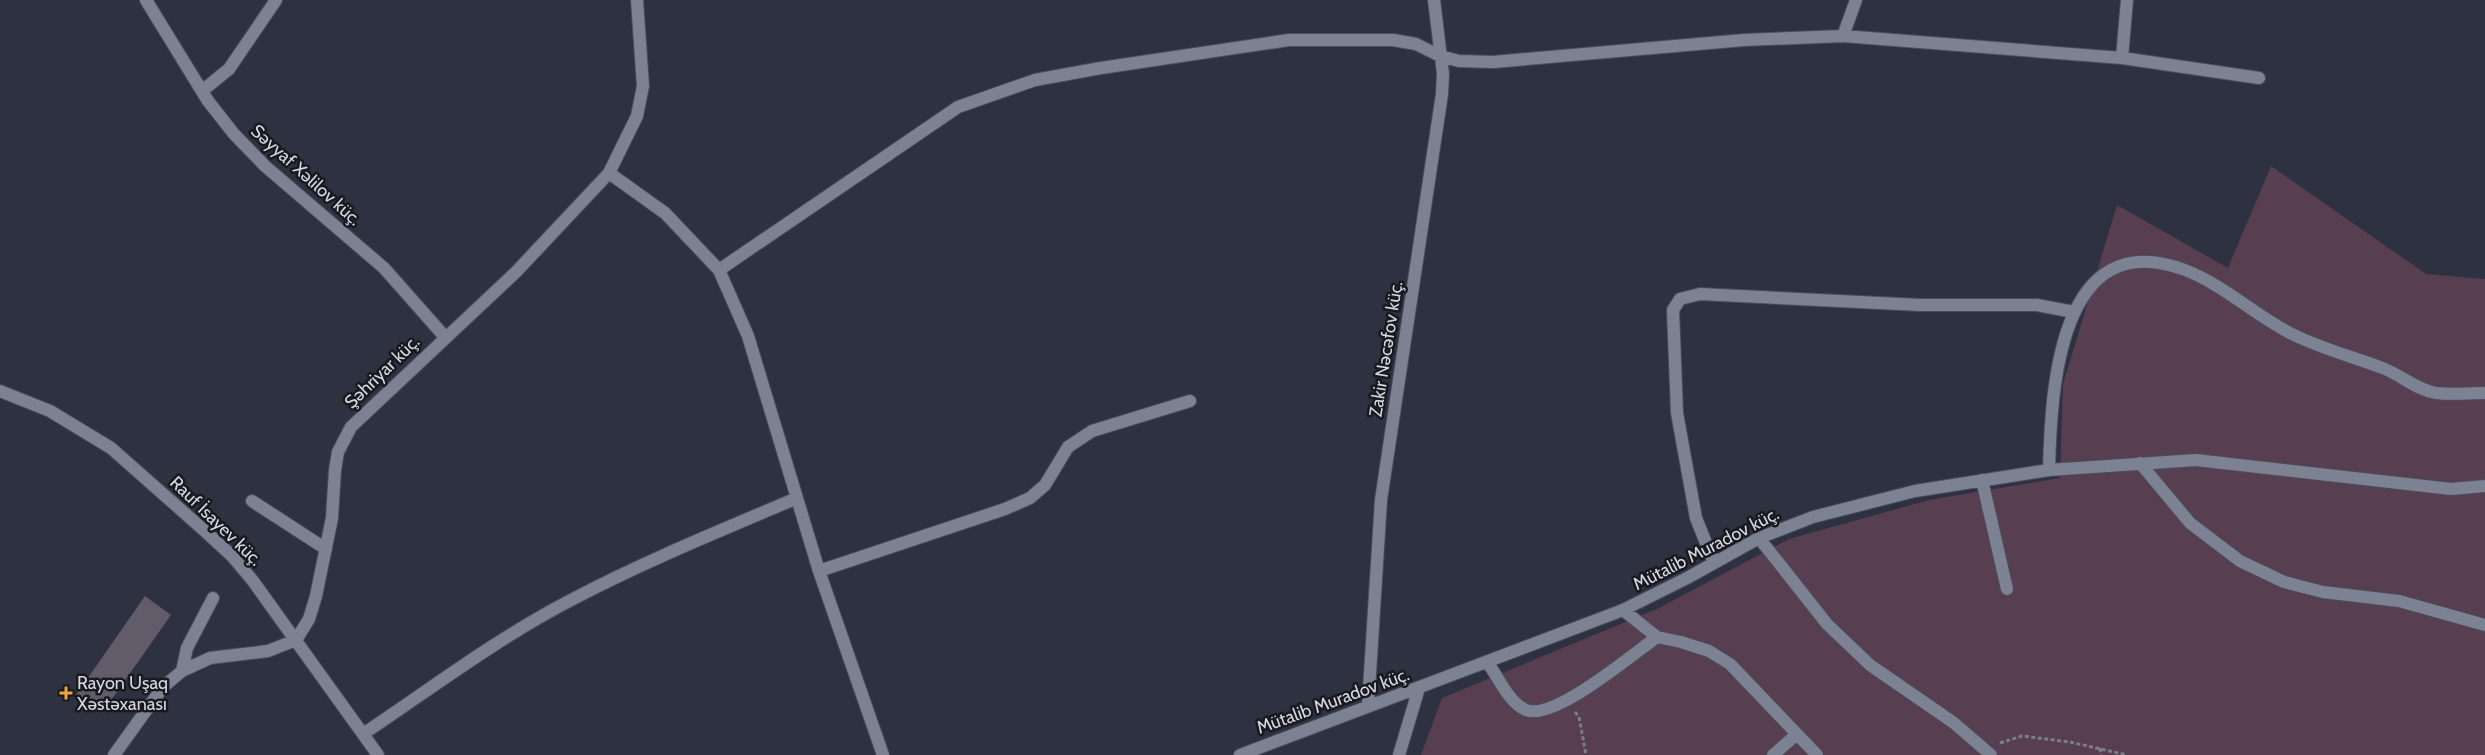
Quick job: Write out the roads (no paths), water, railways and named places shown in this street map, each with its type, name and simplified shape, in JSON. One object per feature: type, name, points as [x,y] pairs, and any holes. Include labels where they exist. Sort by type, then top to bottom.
[{"type":"street","name":"Səyyaf Xəlilov küç.","points":[[146,0],[202,91],[240,141],[265,166],[384,268],[445,336]]},
{"type":"street","points":[[202,91],[229,69],[276,0]]},
{"type":"street","name":"Şəhriyar küç.","points":[[296,640],[309,619],[316,596],[332,518],[334,470],[338,452],[350,427],[445,336],[516,272],[609,172],[637,116],[643,86],[637,0]]},
{"type":"street","name":"Zakir Nəcəfov küç.","points":[[1368,705],[1381,500],[1442,94],[1443,74],[1434,0]]},
{"type":"street","points":[[1843,36],[1856,0]]},
{"type":"street","points":[[2122,58],[2127,0]]},
{"type":"street","points":[[719,270],[958,107],[1035,80],[1101,68],[1289,40],[1393,40],[1416,44],[1440,56],[1459,61],[1493,62],[1744,40],[1843,36],[2122,58],[2259,78]]},
{"type":"street","points":[[609,172],[665,213],[695,242],[719,270],[748,336],[819,571],[883,755]]},
{"type":"street","points":[[2049,470],[2055,374],[2074,312],[2086,290],[2108,270],[2128,264],[2158,262],[2186,270],[2292,334],[2385,369],[2424,390],[2437,393],[2485,393]]},
{"type":"street","points":[[1714,563],[1696,518],[1677,414],[1673,310],[1680,298],[1700,294],[1920,305],[2037,305],[2074,312]]},
{"type":"street","name":"Rauf İsayev küç.","points":[[0,391],[50,411],[111,448],[232,556],[253,581],[378,755]]},
{"type":"street","points":[[819,571],[1005,509],[1030,498],[1045,485],[1068,447],[1092,431],[1190,401]]},
{"type":"street","name":"Mütalib Muradov küç.","points":[[1240,755],[1368,705],[1488,663],[1623,610],[1759,538],[1813,517],[1915,491],[2049,470],[2196,460],[2451,489],[2485,486]]},
{"type":"street","points":[[2140,463],[2190,523],[2240,561],[2284,582],[2323,592],[2399,601],[2485,625]]},
{"type":"street","points":[[1982,480],[2007,589]]},
{"type":"street","points":[[363,734],[492,647],[572,599],[675,550],[797,498]]},
{"type":"street","points":[[252,501],[326,549]]},
{"type":"street","points":[[1759,538],[1827,624],[1870,665],[1954,723],[1987,751]]},
{"type":"street","points":[[182,671],[187,648],[212,598]]},
{"type":"street","points":[[1623,610],[1657,637],[1709,651],[1730,664],[1816,755]]},
{"type":"street","points":[[1488,663],[1514,700],[1527,710],[1544,711],[1568,701],[1657,637]]},
{"type":"street","points":[[114,755],[163,687],[182,671],[210,658],[268,651],[296,640]]},
{"type":"street","points":[[1399,755],[1419,688]]},
{"type":"street","points":[[1773,755],[1797,734]]},
{"type":"place","name":"Rayon Uşaq Xəstəxanası","points":[[66,693]]}]
